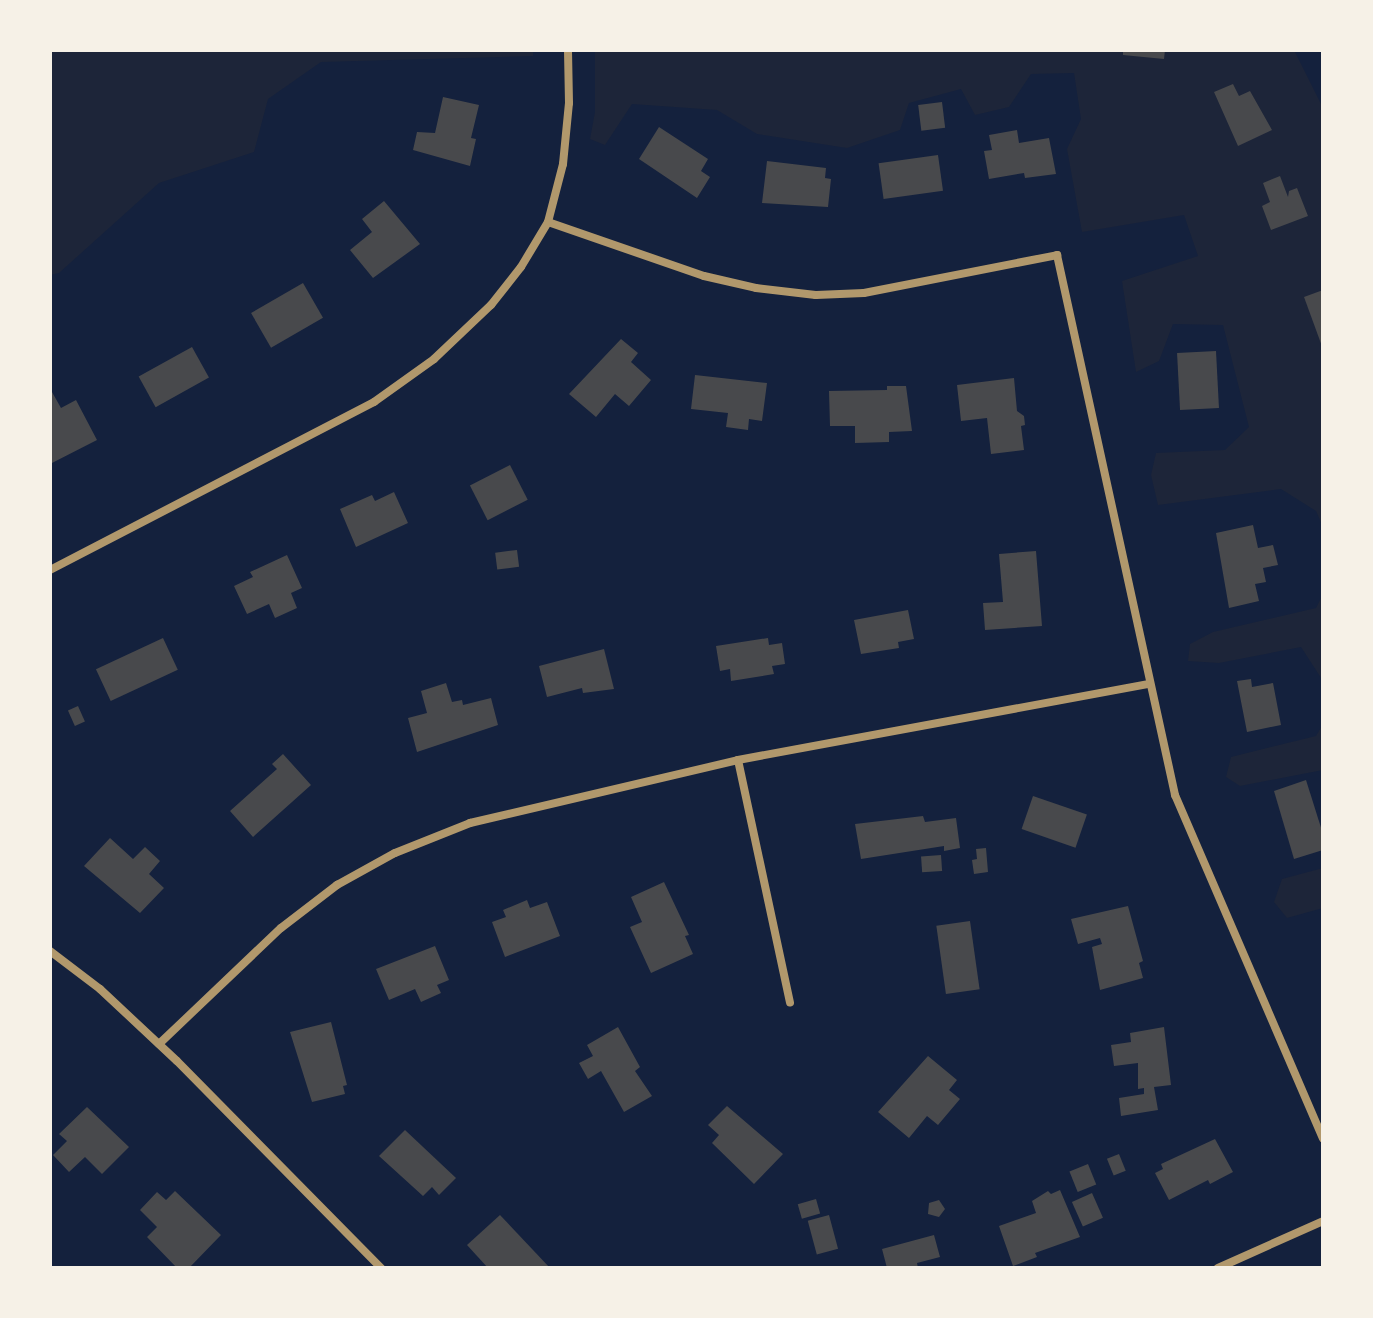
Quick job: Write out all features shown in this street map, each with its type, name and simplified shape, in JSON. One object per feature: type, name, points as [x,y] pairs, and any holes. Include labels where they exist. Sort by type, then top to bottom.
[{"type":"street","points":[[50,570],[374,402],[434,359],[491,305],[521,267],[548,222],[563,164],[569,103],[568,50]]},
{"type":"street","points":[[548,222],[704,276],[756,288],[816,295],[888,289],[1057,255],[1175,795],[1323,1139]]},
{"type":"street","points":[[159,1044],[281,928],[337,885],[395,853],[470,823],[738,760],[1149,684]]},
{"type":"street","points":[[738,760],[790,1002]]},
{"type":"street","points":[[50,951],[100,989],[159,1044],[381,1268]]},
{"type":"street","points":[[1218,1268],[1323,1221]]},
{"type":"shaded area","points":[[50,50],[533,50],[533,56],[321,62],[268,99],[254,152],[159,183],[59,273],[50,275]]},
{"type":"shaded area","points":[[595,50],[1294,50],[1323,108],[1323,527],[1316,511],[1281,489],[1158,505],[1151,475],[1156,453],[1225,450],[1249,427],[1223,325],[1173,324],[1159,361],[1136,372],[1122,281],[1198,256],[1184,215],[1082,232],[1067,149],[1081,119],[1074,73],[1031,74],[1009,107],[975,115],[961,89],[909,103],[900,130],[847,148],[757,134],[717,110],[632,104],[605,145],[590,139],[595,112]]},
{"type":"shaded area","points":[[1323,594],[1323,681],[1301,647],[1219,663],[1188,661],[1190,644],[1213,632],[1316,608]]},
{"type":"shaded area","points":[[1323,724],[1323,770],[1240,786],[1226,777],[1231,757],[1316,736]]},
{"type":"shaded area","points":[[1323,868],[1323,908],[1287,918],[1274,902],[1282,879]]},
{"type":"building","points":[[1123,50],[1165,50],[1164,59],[1123,55]]},
{"type":"building","points":[[1233,84],[1239,96],[1250,91],[1272,130],[1238,146],[1214,92]]},
{"type":"building","points":[[443,97],[479,105],[471,138],[476,139],[470,166],[413,150],[417,132],[435,133]]},
{"type":"building","points":[[942,102],[945,128],[921,131],[918,105]]},
{"type":"building","points":[[659,127],[708,159],[701,171],[710,177],[697,198],[639,159]]},
{"type":"building","points":[[1017,130],[1019,143],[1049,138],[1056,174],[1025,178],[1024,173],[989,179],[984,151],[992,150],[989,135]]},
{"type":"building","points":[[938,155],[943,191],[884,199],[879,163]]},
{"type":"building","points":[[767,161],[826,168],[825,178],[831,179],[828,207],[762,203]]},
{"type":"building","points":[[1280,176],[1288,197],[1289,191],[1297,188],[1308,216],[1271,230],[1262,206],[1270,202],[1263,183]]},
{"type":"building","points":[[384,201],[420,244],[373,278],[350,250],[372,232],[362,219]]},
{"type":"building","points":[[303,283],[323,318],[271,348],[251,313]]},
{"type":"building","points":[[1323,290],[1323,349],[1304,297]]},
{"type":"building","points":[[621,339],[638,353],[631,362],[651,380],[629,406],[615,394],[596,417],[569,394]]},
{"type":"building","points":[[192,347],[209,378],[156,407],[139,377]]},
{"type":"building","points":[[1216,351],[1219,408],[1180,410],[1177,353]]},
{"type":"building","points":[[695,375],[767,383],[762,421],[749,419],[748,430],[726,427],[728,413],[691,409]]},
{"type":"building","points":[[1014,378],[1017,411],[1024,416],[1025,425],[1021,426],[1024,450],[991,454],[987,418],[961,421],[957,385]]},
{"type":"building","points":[[887,386],[906,386],[912,431],[889,432],[889,442],[855,443],[855,426],[830,426],[829,391],[887,390]]},
{"type":"building","points":[[52,392],[61,408],[76,400],[97,440],[50,464]]},
{"type":"building","points":[[510,465],[528,500],[488,520],[470,485]]},
{"type":"building","points":[[394,492],[408,523],[356,547],[340,509],[372,495],[375,501]]},
{"type":"building","points":[[1253,525],[1258,548],[1273,545],[1278,565],[1263,568],[1266,582],[1255,584],[1259,601],[1229,608],[1216,533]]},
{"type":"building","points":[[517,550],[519,567],[497,570],[495,553]]},
{"type":"building","points":[[1036,551],[1042,626],[985,630],[983,603],[1003,602],[999,554]]},
{"type":"building","points":[[287,555],[302,588],[291,593],[297,608],[275,618],[269,604],[247,614],[234,586],[253,577],[250,572]]},
{"type":"building","points":[[908,610],[914,639],[898,642],[899,648],[861,654],[854,620]]},
{"type":"building","points":[[163,638],[178,670],[111,701],[96,669]]},
{"type":"building","points":[[768,638],[769,645],[782,643],[785,664],[772,666],[774,674],[731,681],[730,669],[720,671],[716,646]]},
{"type":"building","points":[[604,649],[614,689],[583,693],[582,688],[547,697],[539,666]]},
{"type":"building","points":[[1251,679],[1252,687],[1273,683],[1281,725],[1247,732],[1237,681]]},
{"type":"building","points":[[446,683],[452,702],[462,700],[463,705],[491,698],[498,725],[417,752],[408,718],[427,713],[421,691]]},
{"type":"building","points":[[78,706],[85,722],[75,726],[68,710]]},
{"type":"building","points":[[283,754],[311,785],[253,837],[230,811],[277,769],[272,764]]},
{"type":"building","points":[[1306,780],[1323,834],[1323,850],[1294,859],[1274,791]]},
{"type":"building","points":[[1033,796],[1087,815],[1075,848],[1022,829]]},
{"type":"building","points":[[923,816],[925,822],[956,818],[960,848],[944,851],[944,846],[861,859],[855,824]]},
{"type":"building","points":[[110,838],[133,859],[145,847],[160,861],[149,874],[164,888],[140,913],[84,866]]},
{"type":"building","points":[[986,848],[988,872],[974,874],[972,860],[977,859],[976,849]]},
{"type":"building","points":[[941,855],[942,871],[922,872],[921,856]]},
{"type":"building","points":[[664,882],[689,935],[685,936],[693,954],[651,973],[630,927],[642,922],[631,897]]},
{"type":"building","points":[[527,900],[530,908],[547,902],[560,936],[505,957],[492,922],[506,917],[503,910]]},
{"type":"building","points":[[1128,906],[1143,961],[1139,963],[1143,978],[1100,990],[1092,947],[1102,944],[1100,938],[1078,944],[1071,919]]},
{"type":"building","points":[[970,921],[980,989],[946,994],[936,926]]},
{"type":"building","points":[[435,946],[449,980],[437,985],[441,993],[421,1002],[415,989],[389,1000],[376,969]]},
{"type":"building","points":[[331,1022],[347,1085],[343,1086],[345,1094],[312,1102],[290,1032]]},
{"type":"building","points":[[618,1027],[640,1067],[635,1071],[652,1096],[624,1112],[601,1071],[588,1079],[579,1063],[593,1056],[587,1045]]},
{"type":"building","points":[[1164,1027],[1171,1085],[1154,1087],[1158,1110],[1121,1116],[1119,1098],[1144,1094],[1144,1088],[1138,1089],[1138,1063],[1114,1066],[1111,1045],[1131,1042],[1130,1033]]},
{"type":"building","points":[[928,1056],[957,1080],[949,1090],[960,1099],[938,1125],[927,1116],[909,1138],[878,1112]]},
{"type":"building","points":[[727,1106],[783,1154],[754,1184],[712,1143],[719,1135],[708,1125]]},
{"type":"building","points":[[87,1107],[129,1147],[102,1174],[85,1157],[69,1172],[53,1155],[67,1141],[59,1134]]},
{"type":"building","points":[[405,1130],[456,1178],[439,1195],[432,1187],[423,1196],[379,1156]]},
{"type":"building","points":[[1215,1139],[1233,1172],[1210,1184],[1208,1180],[1169,1200],[1155,1173],[1163,1169],[1161,1164]]},
{"type":"building","points":[[1119,1154],[1126,1171],[1114,1176],[1107,1159]]},
{"type":"building","points":[[1088,1164],[1096,1184],[1078,1192],[1069,1171]]},
{"type":"building","points":[[1060,1190],[1080,1237],[1035,1253],[1037,1257],[1013,1266],[999,1226],[1036,1213],[1032,1201],[1048,1191],[1051,1194]]},
{"type":"building","points":[[175,1191],[221,1235],[189,1268],[177,1268],[147,1237],[157,1227],[140,1210],[157,1192],[166,1200]]},
{"type":"building","points":[[1092,1193],[1103,1218],[1083,1227],[1072,1202]]},
{"type":"building","points":[[816,1199],[820,1213],[802,1219],[798,1204]]},
{"type":"building","points":[[939,1200],[945,1209],[939,1217],[928,1214],[929,1203]]},
{"type":"building","points":[[500,1215],[550,1268],[488,1268],[467,1245]]},
{"type":"building","points":[[829,1215],[838,1249],[817,1255],[808,1221]]},
{"type":"building","points":[[934,1235],[940,1257],[917,1263],[918,1268],[887,1268],[882,1249]]}]
